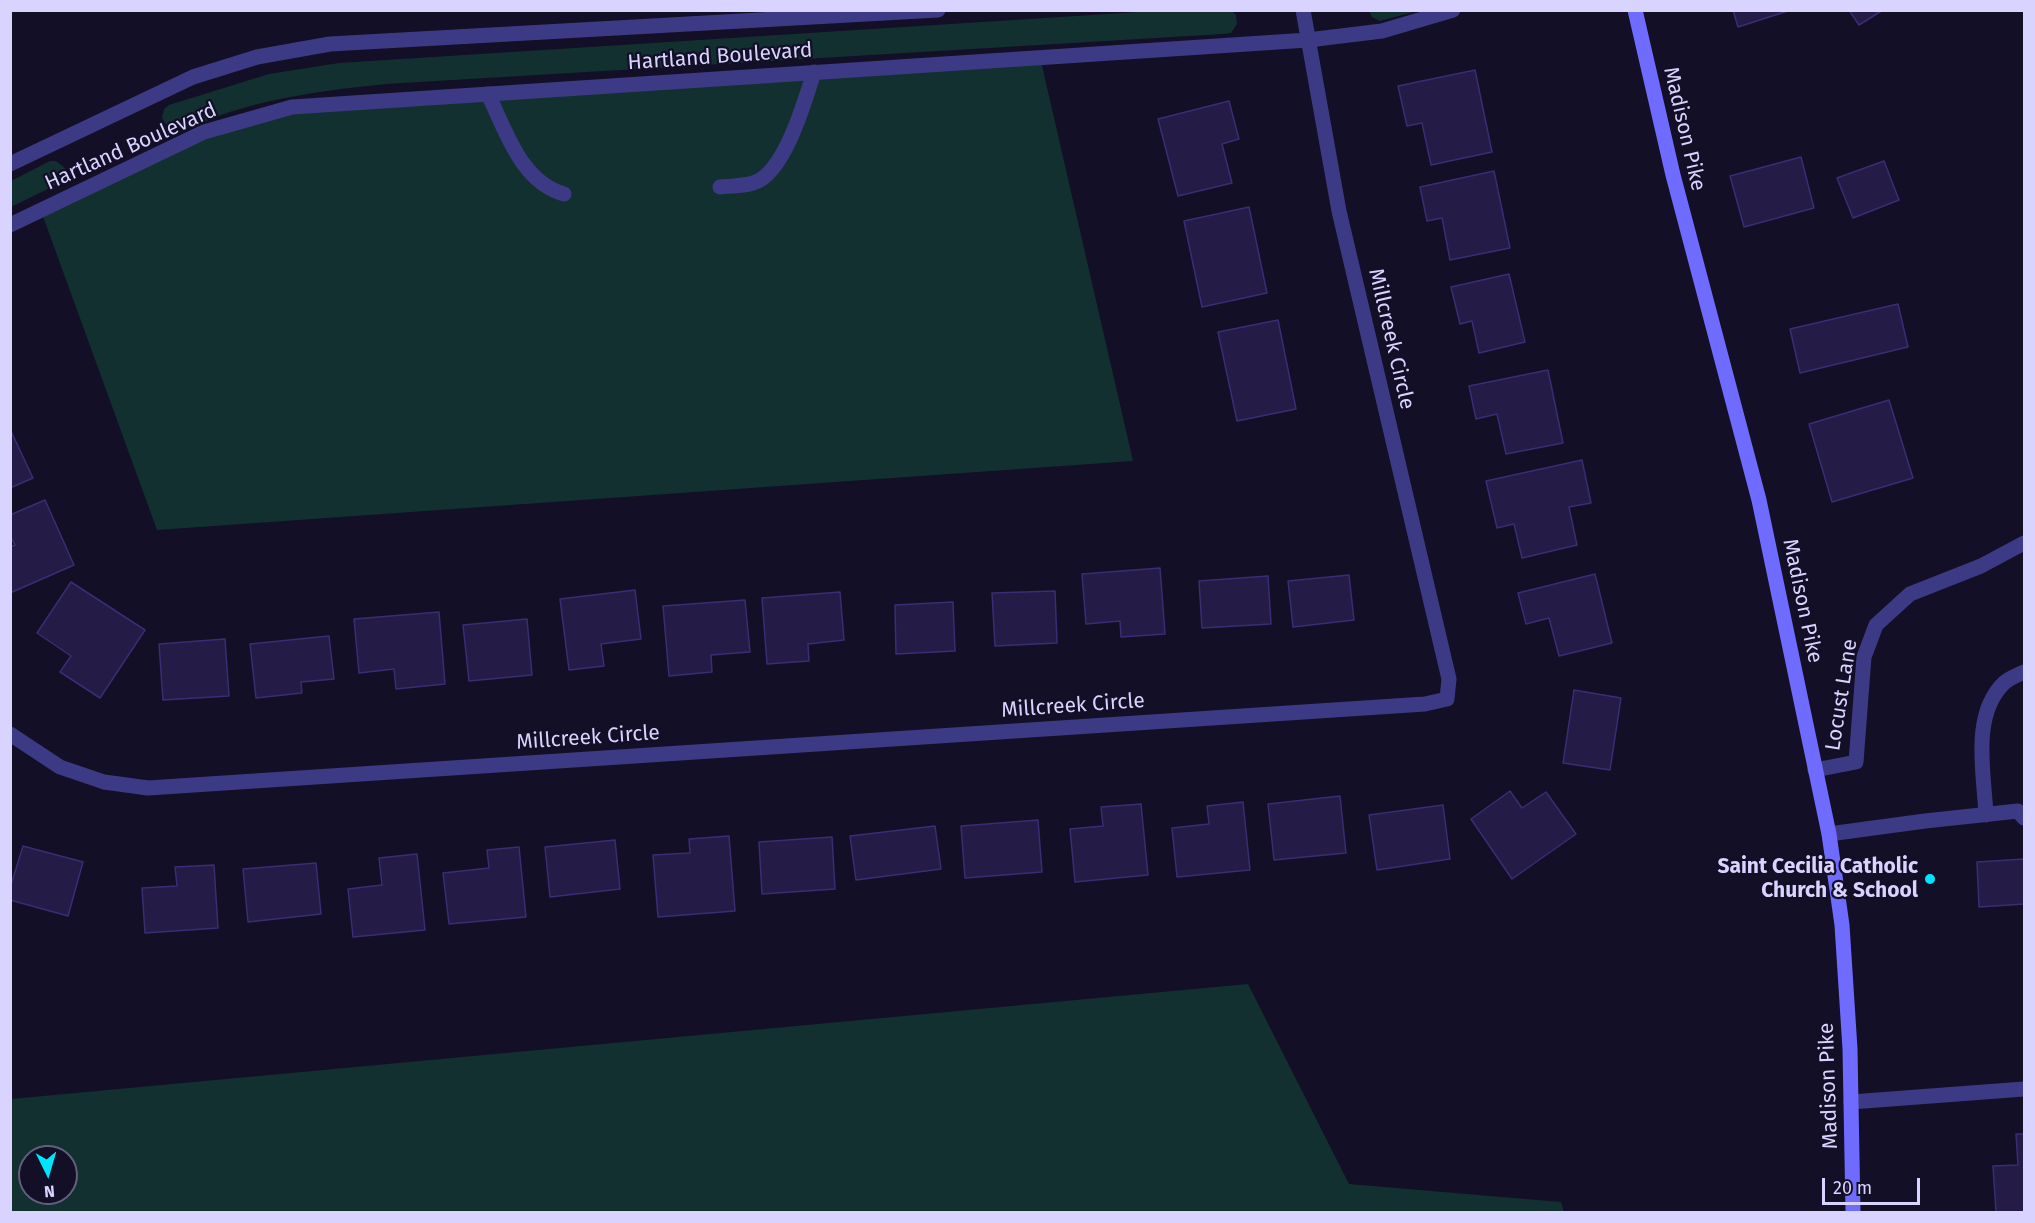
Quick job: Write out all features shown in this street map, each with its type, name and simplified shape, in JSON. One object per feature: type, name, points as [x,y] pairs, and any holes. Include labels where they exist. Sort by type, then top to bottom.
[{"type":"main road","name":"Madison Pike","points":[[1635,10],[1673,175],[1759,500],[1829,834],[1842,925],[1850,1049],[1853,1212]]},
{"type":"street","name":"Hartland Boulevard","points":[[10,165],[193,77],[257,57],[330,44],[938,10]]},
{"type":"street","name":"Millcreek Circle","points":[[10,734],[60,767],[104,782],[148,788],[1401,705],[1447,699],[1449,679],[1339,211],[1303,10]]},
{"type":"street","name":"Hartland Boulevard","points":[[10,225],[204,132],[292,107],[1308,40],[1382,31],[1453,10]]},
{"type":"street","points":[[720,187],[754,183],[766,176],[778,162],[799,118],[814,72]]},
{"type":"street","points":[[488,94],[518,156],[543,185],[564,194]]},
{"type":"street","name":"Locust Lane","points":[[1815,770],[1856,762],[1864,657],[1876,625],[1910,594],[1981,566],[2025,543]]},
{"type":"street","points":[[1986,815],[1982,730],[1988,704],[2005,682],[2025,672]]},
{"type":"street","points":[[1829,834],[2018,811],[2025,818]]},
{"type":"street","points":[[1851,1102],[2025,1089]]},
{"type":"green space","points":[[1170,10],[1232,11],[1236,15],[1237,24],[1231,33],[1223,34],[386,84],[280,99],[238,109],[194,126],[175,130],[169,129],[162,118],[164,109],[169,105],[269,74],[339,63]]},
{"type":"green space","points":[[1369,10],[1417,11],[1380,21],[1372,17]]},
{"type":"green space","points":[[1040,57],[1133,461],[157,530],[41,211],[204,132],[292,107]]},
{"type":"green space","points":[[50,161],[56,161],[65,168],[67,177],[64,181],[11,207],[11,181]]},
{"type":"green space","points":[[1248,984],[1349,1184],[1561,1202],[1564,1212],[11,1212],[11,1099]]},
{"type":"building","points":[[1733,10],[1791,10],[1738,27]]},
{"type":"building","points":[[1849,10],[1883,10],[1859,25]]},
{"type":"building","points":[[1475,70],[1492,152],[1431,165],[1422,123],[1407,126],[1398,86]]},
{"type":"building","points":[[1229,101],[1239,139],[1222,144],[1232,183],[1178,196],[1158,119]]},
{"type":"building","points":[[1801,157],[1814,208],[1744,227],[1730,176]]},
{"type":"building","points":[[1884,161],[1899,200],[1853,218],[1837,178]]},
{"type":"building","points":[[1494,171],[1510,248],[1450,260],[1442,218],[1427,221],[1420,187]]},
{"type":"building","points":[[1249,207],[1267,293],[1202,307],[1184,221]]},
{"type":"building","points":[[1509,274],[1525,342],[1479,353],[1472,321],[1460,324],[1451,287]]},
{"type":"building","points":[[1898,304],[1908,347],[1800,373],[1790,329]]},
{"type":"building","points":[[1278,320],[1296,409],[1237,421],[1218,332]]},
{"type":"building","points":[[1548,370],[1563,443],[1506,454],[1497,414],[1476,419],[1469,386]]},
{"type":"building","points":[[1889,400],[1913,478],[1832,502],[1809,424]]},
{"type":"building","points":[[10,429],[33,478],[10,488]]},
{"type":"building","points":[[1582,460],[1591,503],[1569,507],[1577,545],[1522,558],[1514,524],[1497,528],[1486,481]]},
{"type":"building","points":[[45,500],[74,565],[10,593],[10,547],[15,545],[10,535],[10,515]]},
{"type":"building","points":[[1160,568],[1165,634],[1121,637],[1120,621],[1086,624],[1082,574]]},
{"type":"building","points":[[1595,574],[1612,643],[1559,656],[1549,618],[1526,624],[1518,593]]},
{"type":"building","points":[[1349,575],[1354,620],[1293,627],[1288,581]]},
{"type":"building","points":[[1268,576],[1271,624],[1202,628],[1199,581]]},
{"type":"building","points":[[71,582],[145,630],[100,698],[60,672],[71,656],[37,633]]},
{"type":"building","points":[[635,590],[641,639],[601,644],[604,666],[569,670],[560,599]]},
{"type":"building","points":[[1055,591],[1057,643],[995,646],[992,593]]},
{"type":"building","points":[[840,592],[844,640],[808,644],[809,661],[767,664],[762,598]]},
{"type":"building","points":[[745,600],[750,652],[711,655],[712,672],[669,676],[663,606]]},
{"type":"building","points":[[953,602],[955,651],[896,654],[895,605]]},
{"type":"building","points":[[439,612],[445,684],[396,689],[394,669],[359,673],[354,619]]},
{"type":"building","points":[[527,619],[532,675],[469,681],[463,625]]},
{"type":"building","points":[[329,636],[334,679],[301,682],[302,693],[256,698],[250,644]]},
{"type":"building","points":[[225,639],[229,696],[163,700],[159,644]]},
{"type":"building","points":[[1574,690],[1621,698],[1610,770],[1563,763]]},
{"type":"building","points":[[1510,791],[1522,808],[1546,792],[1576,834],[1512,879],[1471,819]]},
{"type":"building","points":[[1340,796],[1346,853],[1274,860],[1268,804]]},
{"type":"building","points":[[1243,802],[1250,870],[1177,877],[1172,828],[1209,824],[1207,806]]},
{"type":"building","points":[[1141,804],[1148,875],[1075,882],[1070,829],[1103,826],[1101,807]]},
{"type":"building","points":[[1443,805],[1450,859],[1377,870],[1369,815]]},
{"type":"building","points":[[1038,820],[1042,872],[965,878],[961,826]]},
{"type":"building","points":[[935,826],[941,869],[856,880],[850,836]]},
{"type":"building","points":[[729,836],[735,911],[658,917],[653,855],[690,853],[689,839]]},
{"type":"building","points":[[832,837],[835,889],[762,894],[759,842]]},
{"type":"building","points":[[615,840],[620,889],[550,897],[545,847]]},
{"type":"building","points":[[23,846],[83,862],[68,916],[10,900],[10,888]]},
{"type":"building","points":[[519,847],[526,917],[449,924],[443,873],[489,868],[487,850]]},
{"type":"building","points":[[417,854],[425,930],[353,937],[348,889],[382,885],[379,858]]},
{"type":"building","points":[[2024,859],[2024,904],[1979,907],[1977,862]]},
{"type":"building","points":[[316,863],[321,914],[248,922],[243,869]]},
{"type":"building","points":[[214,865],[218,928],[145,933],[142,888],[177,886],[175,867]]},
{"type":"building","points":[[2016,1134],[2024,1134],[2024,1212],[1996,1212],[1993,1166],[2018,1165]]},
{"type":"place","name":"Saint Cecilia Catholic Church & School","points":[[1930,879]]}]
